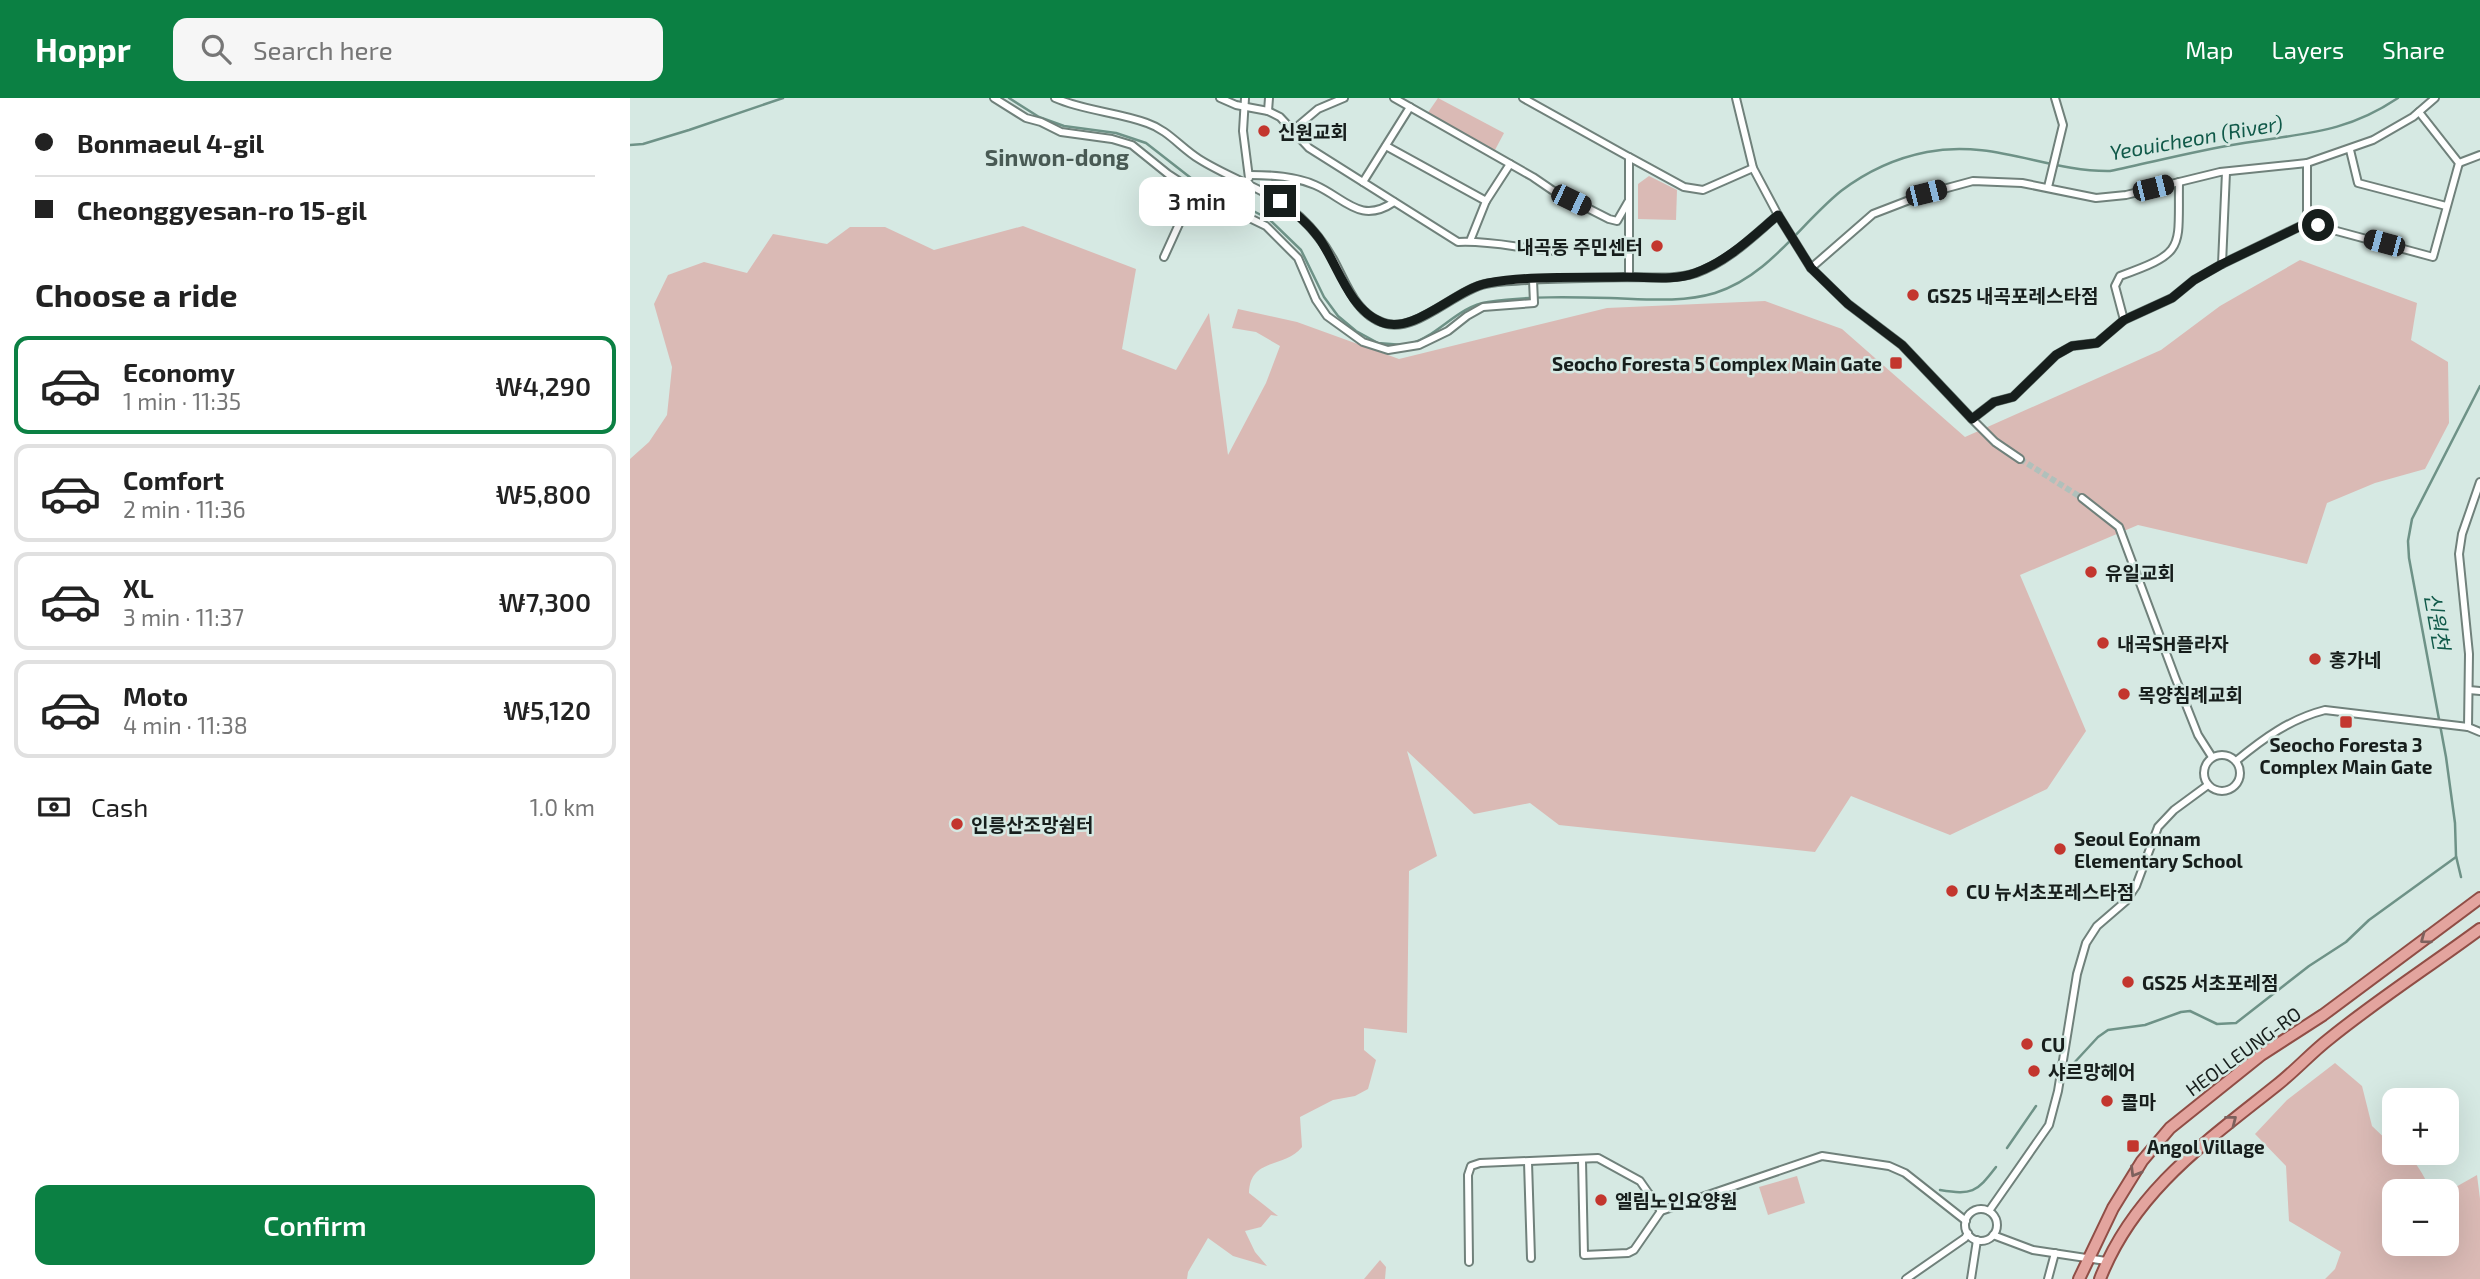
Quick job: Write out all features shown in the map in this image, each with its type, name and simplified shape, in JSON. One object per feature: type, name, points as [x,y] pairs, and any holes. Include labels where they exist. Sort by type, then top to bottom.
[{"type":"main road","name":"HEOLLEUNG-RO","points":[[2079,1279],[2113,1208],[2142,1161],[2170,1128],[2261,1055],[2323,1014],[2480,898]]},
{"type":"main road","points":[[2100,1279],[2106,1261],[2120,1237],[2144,1205],[2192,1152],[2280,1083],[2335,1033],[2480,929]]},
{"type":"street","points":[[994,98],[1026,118],[1061,132],[1112,139],[1132,145],[1194,191],[1266,226],[1298,258],[1316,300],[1327,316],[1346,332],[1376,346],[1388,350],[1419,345],[1448,331],[1483,307],[1534,303],[1533,280]]},
{"type":"street","points":[[1055,98],[1070,105],[1150,124],[1170,135],[1199,159],[1280,201],[1317,235],[1333,259],[1349,293],[1362,309],[1382,323],[1396,326],[1412,321],[1464,292],[1485,284],[1533,280],[1669,278],[1703,270],[1728,257],[1779,217]]},
{"type":"street","points":[[1220,98],[1280,117],[1309,148],[1458,242],[1487,241],[1563,251]]},
{"type":"street","points":[[1245,98],[1243,131],[1250,175],[1246,183]]},
{"type":"street","points":[[1268,111],[1269,98]]},
{"type":"street","points":[[1292,131],[1318,109],[1343,98]]},
{"type":"street","points":[[1394,98],[1552,190],[1609,219],[1617,221],[1628,202]]},
{"type":"street","points":[[1523,98],[1684,187],[1703,190],[1753,168]]},
{"type":"street","points":[[1737,98],[1753,168],[1808,265],[1848,304],[1902,345],[1995,442],[2020,459]]},
{"type":"street","points":[[2048,187],[2063,125],[2054,98]]},
{"type":"street","points":[[1808,265],[1873,214],[1925,194],[1973,181],[2048,187],[2096,198],[2126,195],[2226,172],[2307,163],[2374,140],[2420,114],[2435,98]]},
{"type":"street","points":[[1363,183],[1410,107]]},
{"type":"street","points":[[2420,114],[2459,163]]},
{"type":"street","points":[[1386,146],[1486,201]]},
{"type":"street","points":[[2350,149],[2358,183],[2446,206]]},
{"type":"street","points":[[2459,163],[2480,155]]},
{"type":"street","points":[[1629,157],[1629,277]]},
{"type":"street","points":[[2307,163],[2307,223]]},
{"type":"street","points":[[1972,419],[1994,402],[2013,397],[2056,355],[2072,346],[2097,343],[2124,320],[2172,298],[2194,280],[2222,264],[2307,223],[2432,257],[2459,163]]},
{"type":"street","points":[[1470,241],[1486,201],[1510,164]]},
{"type":"street","points":[[2222,264],[2226,172]]},
{"type":"street","points":[[1250,175],[1269,175],[1315,185],[1358,210],[1381,211],[1394,202]]},
{"type":"street","points":[[2124,320],[2115,286],[2117,280],[2120,276],[2158,262],[2173,250],[2179,236],[2179,182]]},
{"type":"street","points":[[1164,257],[1194,191]]},
{"type":"street","points":[[2469,727],[2469,653],[2459,554],[2462,534],[2480,482]]},
{"type":"street","points":[[2082,498],[2119,527],[2198,735],[2212,757]]},
{"type":"street","points":[[2469,690],[2480,691]]},
{"type":"street","points":[[2236,761],[2278,729],[2303,716],[2325,710],[2469,727],[2480,732]]},
{"type":"street","points":[[2227,756],[2236,761],[2241,774],[2232,789],[2220,791],[2208,785],[2203,774],[2212,757],[2227,756]]},
{"type":"street","points":[[1989,1211],[2049,1125],[2058,1091],[2077,974],[2086,943],[2097,926],[2126,901],[2136,886],[2158,827],[2174,810],[2208,785]]},
{"type":"street","points":[[1582,1160],[1584,1255],[1628,1253],[1634,1250],[1661,1210],[1822,1156],[1889,1166],[1905,1173],[1966,1221],[1968,1233],[1965,1238],[1906,1279]]},
{"type":"street","points":[[1469,1262],[1467,1189],[1471,1166],[1480,1163],[1598,1158],[1640,1181],[1661,1210]]},
{"type":"street","points":[[1528,1162],[1531,1258]]},
{"type":"street","points":[[1966,1221],[1975,1210],[1989,1211],[1997,1222],[1993,1235],[1984,1240],[1977,1240],[1968,1233]]},
{"type":"street","points":[[1993,1235],[2012,1244],[2106,1261]]},
{"type":"street","points":[[1971,1279],[1977,1240]]},
{"type":"street","points":[[2048,1279],[2055,1253]]},
{"type":"shaded area","points":[[1438,98],[1504,133],[1495,150],[1427,114]]},
{"type":"shaded area","points":[[1649,176],[1677,190],[1676,220],[1638,219],[1638,184]]},
{"type":"shaded area","points":[[1023,226],[1136,269],[1122,349],[1176,370],[1209,313],[1228,455],[1266,383],[1280,346],[1256,332],[1232,328],[1238,309],[1297,322],[1399,359],[1607,308],[1765,301],[1842,329],[1965,437],[2161,350],[2220,306],[2300,260],[2417,303],[2411,340],[2448,362],[2449,423],[2425,469],[2375,483],[2327,503],[2307,564],[2138,525],[2020,575],[2086,731],[2047,789],[1950,835],[1851,796],[1815,852],[1559,825],[1530,803],[1474,814],[1407,751],[1437,856],[1409,871],[1407,1033],[1364,1028],[1364,1050],[1376,1060],[1368,1089],[1355,1096],[1333,1100],[1300,1117],[1302,1147],[1295,1154],[1261,1168],[1255,1174],[1249,1193],[1278,1216],[1271,1215],[1261,1227],[1245,1231],[1255,1252],[1267,1266],[1233,1256],[1208,1238],[1188,1272],[1187,1279],[630,1279],[630,459],[649,442],[667,415],[672,367],[654,304],[668,275],[704,262],[747,273],[773,234],[827,244],[850,227],[885,227],[934,250]]},
{"type":"shaded area","points":[[2335,1063],[2362,1086],[2372,1126],[2382,1136],[2382,1165],[2418,1167],[2425,1179],[2382,1179],[2382,1256],[2459,1256],[2459,1185],[2477,1175],[2480,1199],[2480,1279],[2325,1279],[2335,1269],[2341,1252],[2289,1221],[2286,1166],[2255,1134],[2287,1100]]},
{"type":"shaded area","points":[[1797,1176],[1805,1203],[1768,1215],[1759,1187]]},
{"type":"shaded area","points":[[1380,1260],[1386,1267],[1385,1279],[1364,1279]]},
{"type":"waterway","name":"Yeouicheon (River)","points":[[630,145],[643,144],[689,130],[783,98]]},
{"type":"waterway","name":"Yeouicheon (River)","points":[[1009,98],[1039,117],[1064,126],[1116,133],[1146,143],[1196,182],[1269,219],[1301,250],[1324,297],[1338,316],[1356,331],[1378,343],[1403,345]]},
{"type":"waterway","name":"Yeouicheon (River)","points":[[1410,344],[1430,335],[1467,309],[1488,302],[1549,297],[1676,299],[1715,293],[1752,275],[1826,204],[1851,184],[1882,167],[1927,152],[1975,150],[2064,167],[2110,171],[2222,147],[2321,131],[2359,119],[2398,98]]},
{"type":"waterway","name":"신원천","points":[[2461,877],[2456,856],[2455,823],[2446,757],[2408,541],[2412,519],[2480,386]]},
{"type":"waterway","points":[[2073,1064],[2108,1030],[2145,1025],[2190,1011],[2217,1024],[2236,1023],[2309,966],[2346,942],[2369,920],[2456,857]]},
{"type":"waterway","points":[[2007,1148],[2036,1106]]},
{"type":"waterway","points":[[1940,1190],[1972,1190],[1996,1167]]},
{"type":"tunnel","points":[[2020,459],[2082,498]]},
{"type":"place","name":"신원교회","points":[[1264,131]]},
{"type":"place","name":"내곡동 주민센터","points":[[1657,246]]},
{"type":"place","name":"GS25 내곡포레스타점","points":[[1913,295]]},
{"type":"place","name":"Seocho Foresta 5 Complex Main Gate","points":[[1896,363]]},
{"type":"place","name":"유일교회","points":[[2091,572]]},
{"type":"place","name":"내곡SH플라자","points":[[2103,643]]},
{"type":"place","name":"홍가네","points":[[2315,659]]},
{"type":"place","name":"목양침례교회","points":[[2124,694]]},
{"type":"place","name":"Seocho Foresta 3 Complex Main Gate","points":[[2346,722]]},
{"type":"place","name":"인릉산조망쉼터","points":[[957,824]]},
{"type":"place","name":"Seoul Eonnam Elementary School","points":[[2060,849]]},
{"type":"place","name":"CU 뉴서초포레스타점","points":[[1952,891]]},
{"type":"place","name":"GS25 서초포레점","points":[[2128,982]]},
{"type":"place","name":"CU","points":[[2027,1044]]},
{"type":"place","name":"샤르망헤어","points":[[2034,1071]]},
{"type":"place","name":"콜마","points":[[2107,1101]]},
{"type":"place","name":"Angol Village","points":[[2133,1146]]},
{"type":"place","name":"엘림노인요양원","points":[[1601,1200]]},
{"type":"district","name":"Sinwon-dong","points":[[1057,157]]},
{"type":"route","points":[[1280,201],[1317,235],[1333,259],[1349,293],[1362,309],[1382,323],[1396,326],[1412,321],[1464,292],[1485,284],[1572,278],[1669,278],[1693,274],[1728,257],[1778,215],[1811,268],[1848,304],[1902,345],[1972,419],[1994,402],[2013,397],[2056,355],[2072,346],[2097,343],[2124,320],[2172,298],[2194,280],[2222,264],[2307,223],[2318,225]]}]
